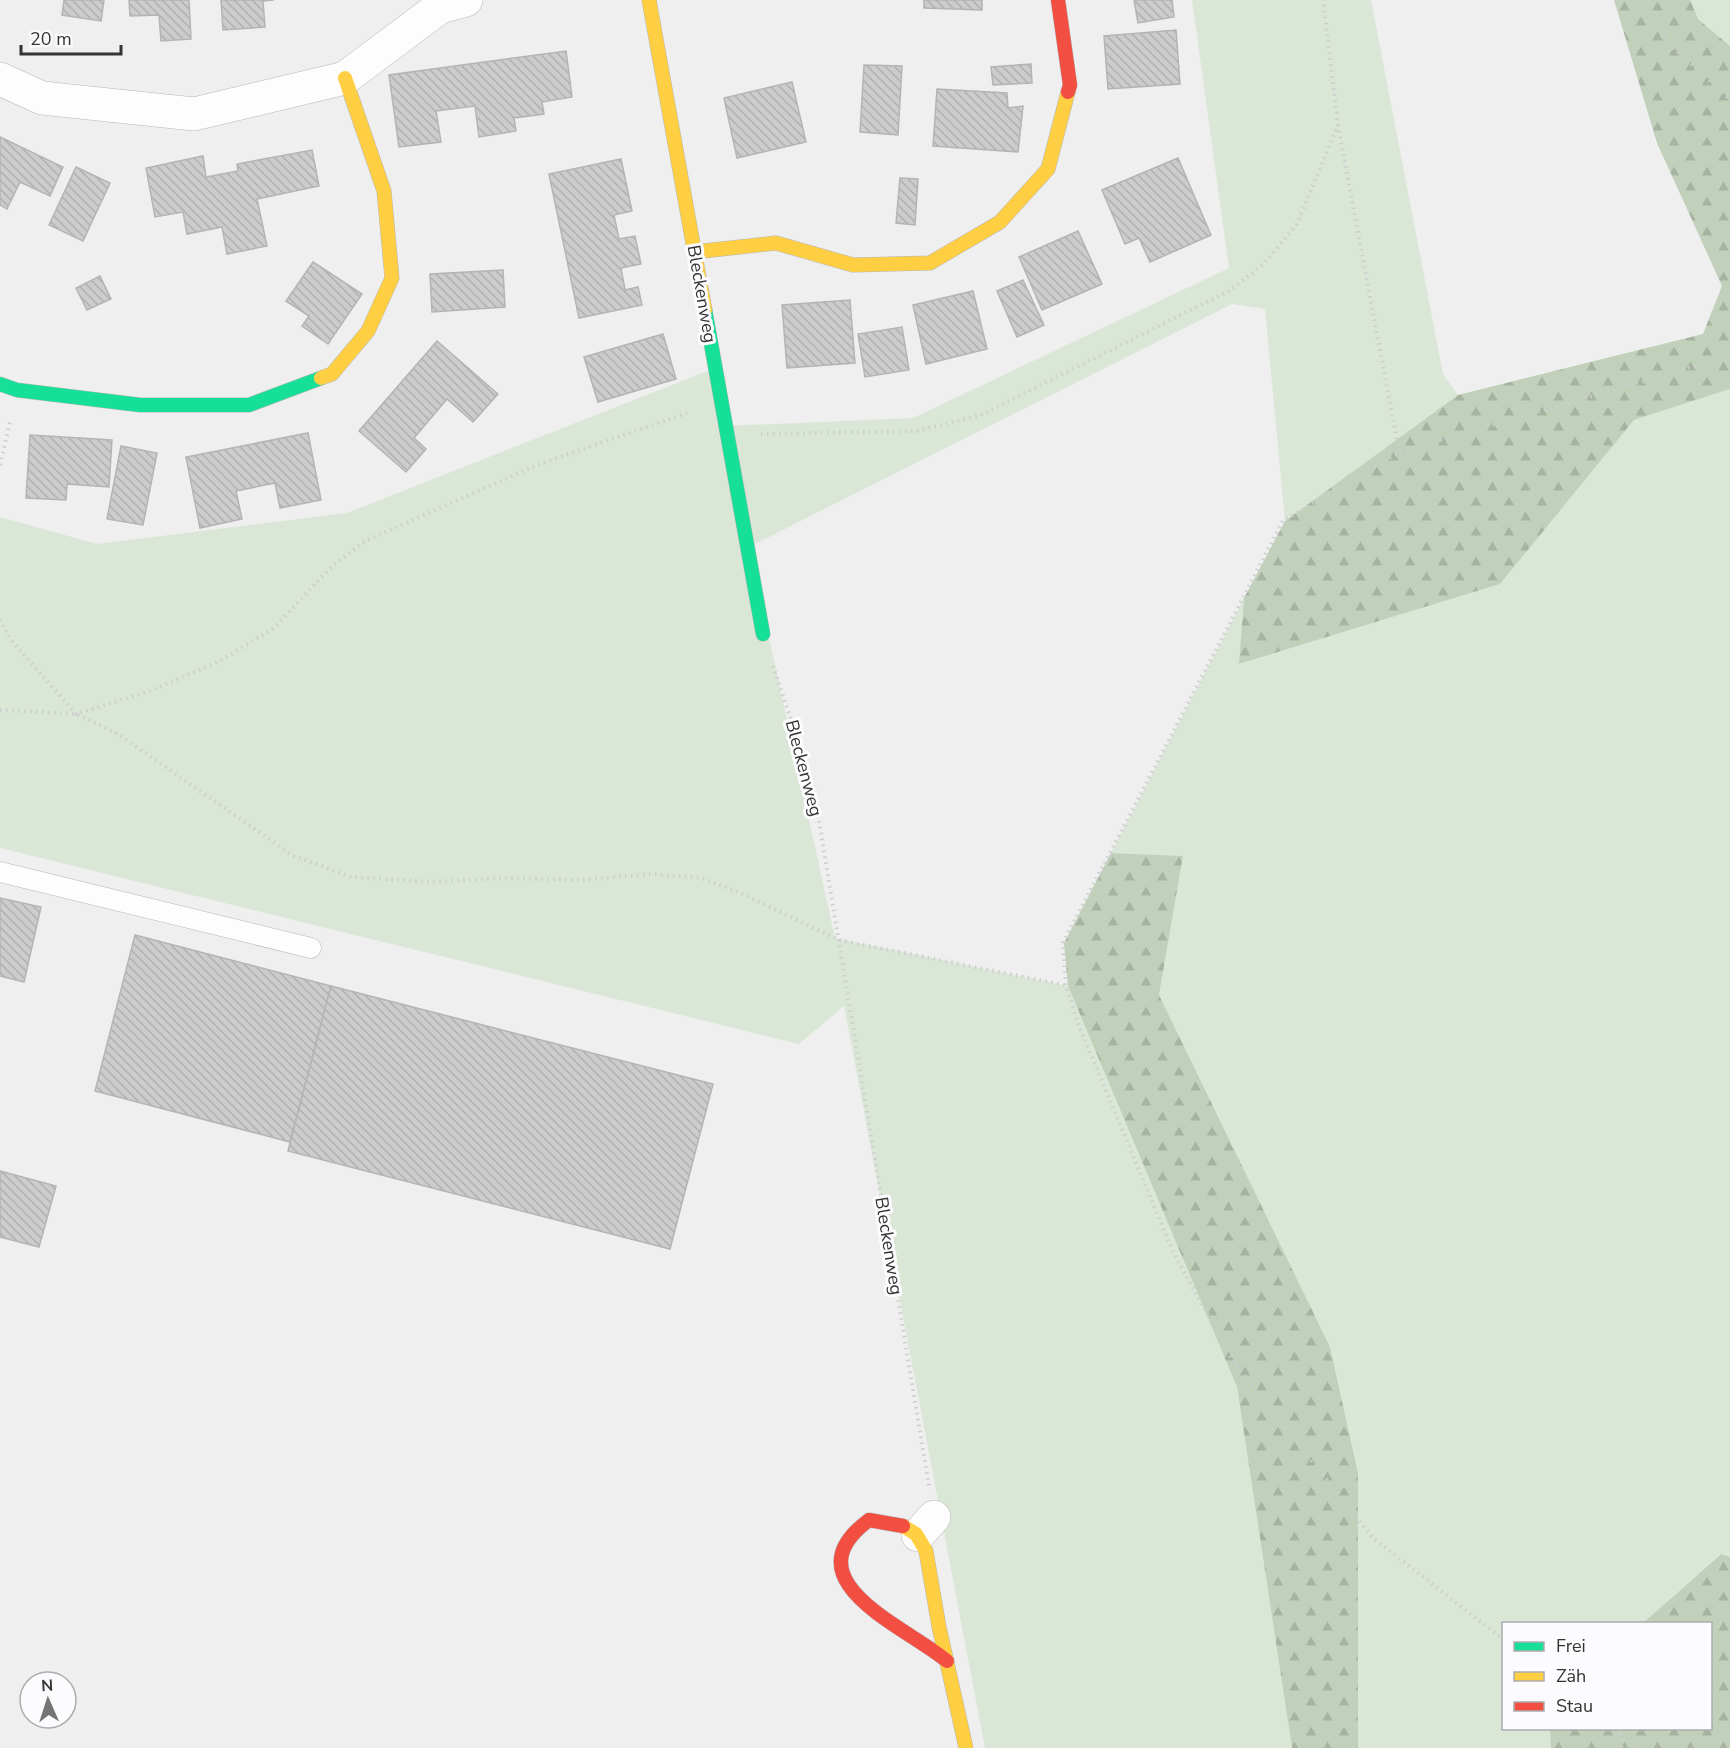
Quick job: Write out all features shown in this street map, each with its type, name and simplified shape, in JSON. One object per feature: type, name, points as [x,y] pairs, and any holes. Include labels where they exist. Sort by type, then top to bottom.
[{"type":"street","points":[[0,79],[42,98],[194,114],[345,78],[440,7],[466,0]]},
{"type":"street","name":"Bleckenweg","points":[[649,0],[763,634]]},
{"type":"street","points":[[694,252],[776,243],[853,265],[930,263],[1000,222],[1048,170],[1070,85],[1058,0]]},
{"type":"street","points":[[0,384],[17,390],[140,405],[249,405],[332,374],[368,331],[392,278],[384,191],[345,78]]},
{"type":"street","points":[[947,1661],[929,1644],[874,1611],[851,1593],[841,1563],[849,1536],[869,1520],[926,1526],[935,1615],[947,1661],[966,1748]]},
{"type":"lane","points":[[0,872],[311,948]]},
{"type":"path","points":[[1323,0],[1338,125],[1399,452]]},
{"type":"path","points":[[1648,0],[1670,45],[1730,100]]},
{"type":"path","points":[[727,435],[916,431],[981,415],[1229,291],[1264,264],[1297,224],[1338,125]]},
{"type":"path","points":[[1502,1639],[1373,1538],[1235,1364],[1174,1254],[1079,1026],[1065,985],[1063,943],[1283,521],[1399,452],[1730,356]]},
{"type":"path","points":[[0,465],[17,390]]},
{"type":"path","points":[[0,710],[76,714],[150,691],[218,662],[274,628],[331,567],[365,541],[537,465],[722,400]]},
{"type":"path","points":[[0,620],[11,640],[76,714],[118,734],[292,855],[351,877],[430,882],[502,878],[581,880],[651,874],[701,878],[738,892],[839,940],[1065,985]]},
{"type":"path","name":"Bleckenweg","points":[[763,634],[813,785],[839,940],[926,1526]]},
{"type":"path","points":[[1618,1730],[1636,1748]]},
{"type":"path","points":[[1621,1732],[1622,1748]]},
{"type":"green space","points":[[1192,0],[1371,0],[1443,374],[1458,395],[1285,521],[1265,309],[1232,304],[749,547],[835,938],[1068,986],[1237,1387],[1292,1748],[985,1748],[844,1006],[799,1044],[0,848],[0,517],[97,544],[347,513],[715,368],[724,426],[913,418],[1229,268]]},
{"type":"green space","points":[[1614,0],[1690,0],[1698,19],[1730,46],[1730,389],[1634,420],[1500,584],[1239,664],[1244,598],[1285,521],[1458,395],[1703,334],[1722,286],[1657,143]]},
{"type":"green space","points":[[1690,0],[1730,0],[1730,46],[1698,19]]},
{"type":"green space","points":[[1730,389],[1730,1557],[1720,1554],[1644,1622],[1502,1622],[1502,1730],[1550,1730],[1551,1748],[1358,1748],[1358,1473],[1330,1347],[1159,995],[1183,856],[1111,853],[1244,598],[1240,664],[1500,584],[1634,420]]},
{"type":"green space","points":[[1111,853],[1183,856],[1159,995],[1330,1347],[1358,1473],[1358,1748],[1292,1748],[1237,1387],[1068,986],[1064,943]]},
{"type":"green space","points":[[1721,1554],[1730,1557],[1730,1748],[1551,1748],[1550,1730],[1712,1730],[1712,1622],[1644,1622]]},
{"type":"building","points":[[64,0],[104,0],[101,21],[62,15]]},
{"type":"building","points":[[129,0],[189,0],[191,39],[161,41],[159,15],[130,16]]},
{"type":"building","points":[[221,0],[274,0],[263,1],[265,27],[223,30]]},
{"type":"building","points":[[924,0],[982,0],[982,10],[924,8]]},
{"type":"building","points":[[1134,0],[1172,0],[1174,17],[1138,23]]},
{"type":"building","points":[[1176,30],[1180,84],[1108,89],[1104,36]]},
{"type":"building","points":[[566,51],[572,97],[542,102],[544,114],[514,118],[516,131],[479,137],[475,106],[436,111],[441,142],[399,147],[389,75]]},
{"type":"building","points":[[1031,64],[1032,83],[993,85],[991,67]]},
{"type":"building","points":[[864,65],[902,66],[898,135],[860,132]]},
{"type":"building","points":[[792,82],[806,142],[737,158],[724,98]]},
{"type":"building","points":[[937,89],[1007,93],[1008,108],[1023,106],[1018,152],[933,146]]},
{"type":"building","points":[[0,137],[63,167],[50,196],[20,182],[7,209],[0,205]]},
{"type":"building","points":[[312,150],[319,186],[257,199],[267,246],[227,254],[222,227],[187,234],[183,212],[155,217],[146,168],[203,156],[206,177],[238,171],[237,164]]},
{"type":"building","points":[[1178,158],[1211,235],[1150,262],[1139,238],[1125,244],[1102,190]]},
{"type":"building","points":[[621,159],[632,211],[614,215],[619,239],[635,236],[641,264],[621,268],[625,290],[638,287],[642,305],[579,318],[549,174]]},
{"type":"building","points":[[76,167],[110,183],[83,241],[49,225]]},
{"type":"building","points":[[900,178],[918,179],[915,225],[896,223]]},
{"type":"building","points":[[1078,231],[1102,284],[1042,310],[1019,257]]},
{"type":"building","points":[[313,262],[362,294],[328,344],[302,326],[309,316],[286,301]]},
{"type":"building","points":[[503,270],[505,307],[432,312],[430,274]]},
{"type":"building","points":[[100,276],[111,299],[87,310],[76,288]]},
{"type":"building","points":[[1023,280],[1044,325],[1017,337],[997,291]]},
{"type":"building","points":[[973,291],[987,349],[926,364],[913,305]]},
{"type":"building","points":[[850,300],[855,363],[787,368],[782,305]]},
{"type":"building","points":[[902,327],[909,370],[865,377],[858,334]]},
{"type":"building","points":[[663,334],[676,379],[598,402],[584,357]]},
{"type":"building","points":[[437,341],[498,394],[473,422],[447,399],[414,438],[426,449],[406,472],[359,431]]},
{"type":"building","points":[[308,433],[321,500],[280,508],[275,483],[236,491],[242,519],[200,528],[186,457]]},
{"type":"building","points":[[30,435],[112,440],[109,487],[67,484],[66,500],[26,498]]},
{"type":"building","points":[[121,446],[157,453],[143,525],[107,519]]},
{"type":"building","points":[[0,898],[41,907],[24,982],[0,976]]},
{"type":"building","points":[[135,935],[331,986],[290,1142],[95,1091]]},
{"type":"building","points":[[331,986],[713,1084],[670,1249],[288,1151]]},
{"type":"building","points":[[0,1171],[56,1186],[39,1247],[0,1237]]},
{"type":"traffic: fast","points":[[705,310],[763,634]]},
{"type":"traffic: fast","points":[[0,384],[17,390],[140,405],[249,405],[321,378]]},
{"type":"traffic: slow","points":[[649,0],[705,310]]},
{"type":"traffic: slow","points":[[321,378],[332,374],[368,331],[392,278],[384,191],[345,78]]},
{"type":"traffic: slow","points":[[694,252],[776,243],[853,265],[930,263],[1000,222],[1048,169],[1068,92]]},
{"type":"traffic: slow","points":[[903,1526],[916,1534],[926,1551],[939,1627],[966,1748]]},
{"type":"traffic: jam","points":[[1058,0],[1070,85],[1068,92]]},
{"type":"traffic: jam","points":[[903,1526],[869,1520],[847,1542],[841,1563],[847,1582],[862,1601],[883,1618],[947,1661]]}]
